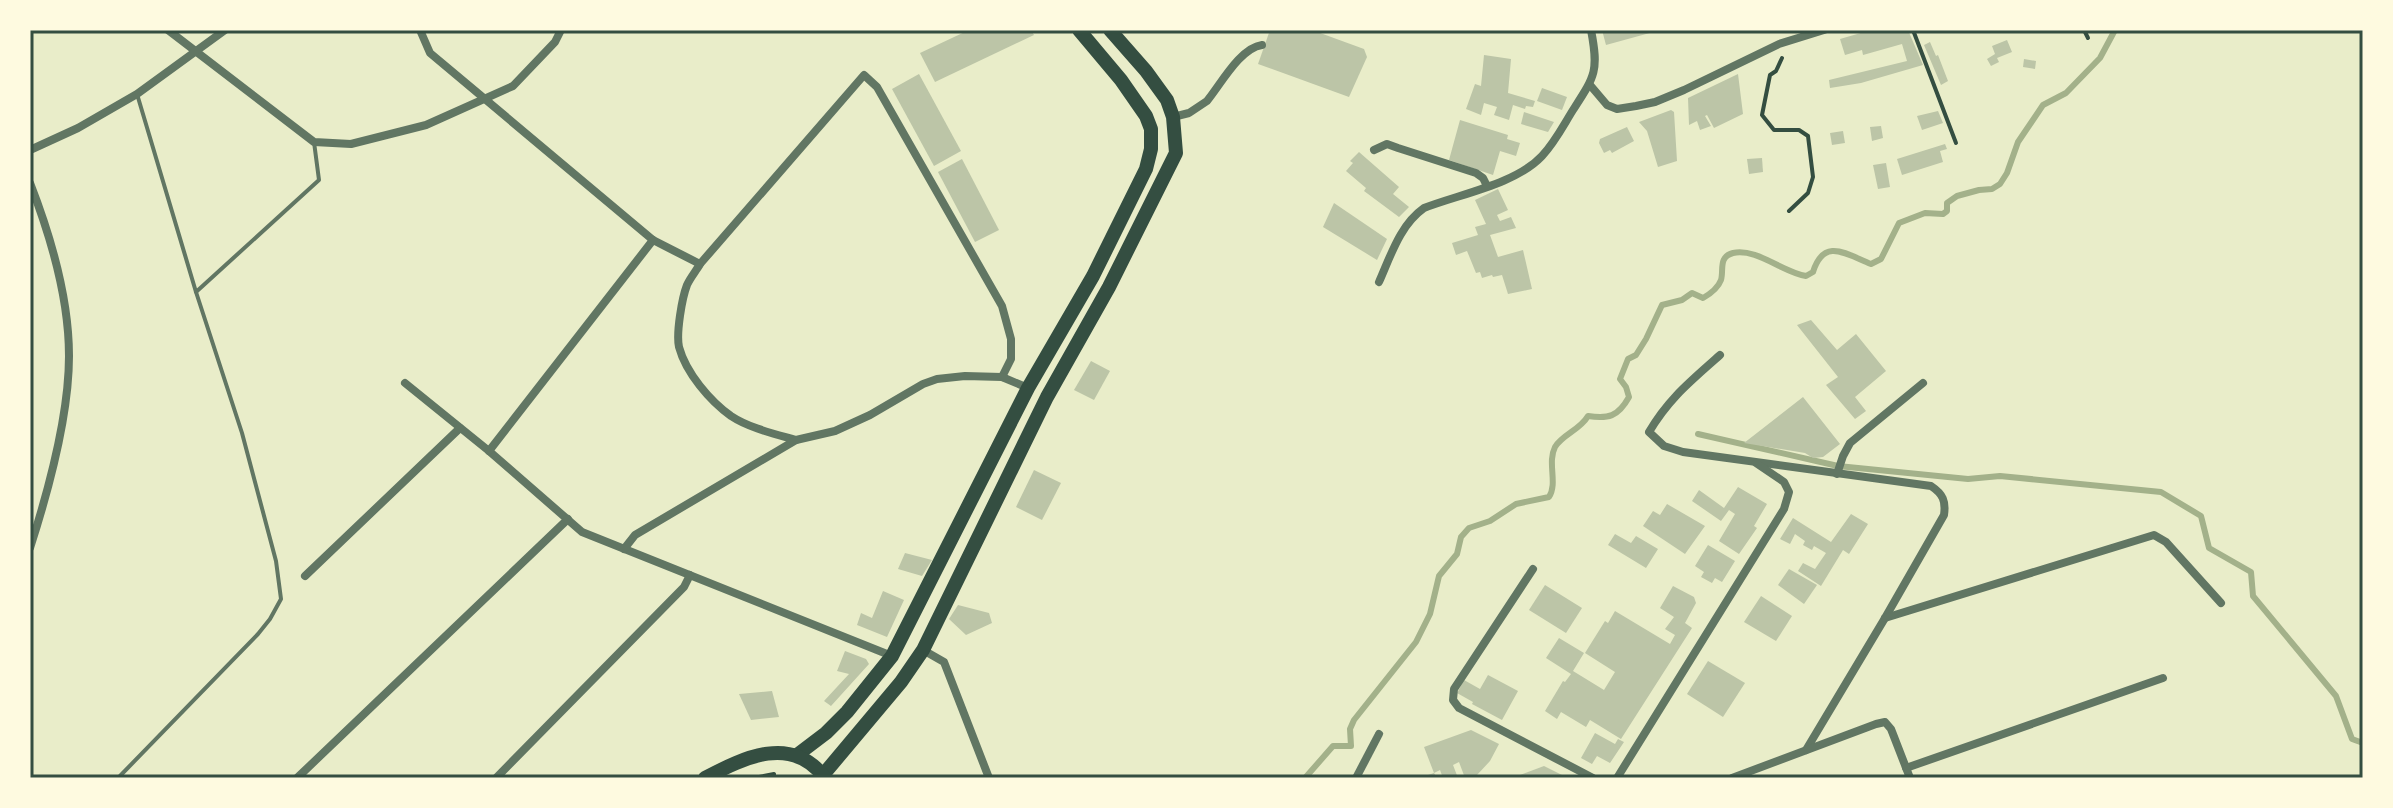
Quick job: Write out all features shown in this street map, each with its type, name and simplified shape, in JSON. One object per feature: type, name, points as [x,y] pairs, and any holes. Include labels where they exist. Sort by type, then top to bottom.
[{"type":"main road","points":[[797,755],[847,712],[892,656],[1028,388],[1093,276],[1146,169],[1151,149],[1151,129],[1146,116],[1079,30]]},
{"type":"main road","points":[[705,778],[747,759],[787,752],[810,762],[824,776],[901,682],[923,650],[1047,397],[1109,287],[1176,153],[1173,117],[1167,100],[1110,30]]},
{"type":"main road","points":[[1105,62],[1124,46]]},
{"type":"main road","points":[[1028,388],[1047,397]]},
{"type":"main road","points":[[892,656],[923,650]]},
{"type":"street","points":[[168,30],[314,142],[351,144],[426,125],[513,86],[555,42],[561,30]]},
{"type":"street","points":[[30,150],[78,128],[137,94],[225,30]]},
{"type":"street","points":[[420,30],[430,53],[653,240],[700,264]]},
{"type":"street","points":[[1379,282],[1407,223],[1415,214],[1518,173],[1540,158],[1558,136],[1590,85],[1595,70],[1591,30]]},
{"type":"street","points":[[1590,85],[1607,105],[1617,109],[1655,102],[1779,44],[1824,30]]},
{"type":"street","points":[[1173,117],[1207,101],[1245,53],[1262,45]]},
{"type":"street","points":[[796,440],[733,417],[705,390],[686,363],[679,346],[678,327],[686,286],[700,264],[864,75],[877,87],[1002,306],[1011,339],[1011,359],[1002,377]]},
{"type":"street","points":[[1374,150],[1387,144],[1476,173],[1487,186]]},
{"type":"street","points":[[30,183],[56,261],[69,356],[63,419],[33,526],[30,548]]},
{"type":"street","points":[[489,451],[653,240]]},
{"type":"street","points":[[1720,355],[1675,395],[1649,432],[1664,446],[1683,452],[1931,486],[1940,492],[1945,503],[1944,515],[1806,750]]},
{"type":"street","points":[[624,549],[635,535],[796,440],[835,431],[923,384],[965,376],[1002,377],[1028,388]]},
{"type":"street","points":[[405,383],[582,532],[892,656]]},
{"type":"street","points":[[1837,474],[1850,443],[1923,383]]},
{"type":"street","points":[[305,576],[460,428]]},
{"type":"street","points":[[1617,778],[1784,509],[1789,492],[1784,482],[1752,460]]},
{"type":"street","points":[[297,778],[568,519]]},
{"type":"street","points":[[1885,618],[2154,535],[2166,542],[2221,603]]},
{"type":"street","points":[[1533,569],[1459,680],[1453,700],[1459,708],[1593,778]]},
{"type":"street","points":[[496,778],[684,587],[690,575]]},
{"type":"street","points":[[923,650],[944,662],[989,778]]},
{"type":"street","points":[[1906,768],[2163,678]]},
{"type":"street","points":[[1732,778],[1885,722],[1891,729],[1910,778]]},
{"type":"street","points":[[1356,778],[1379,734]]},
{"type":"lane","points":[[118,778],[258,634],[281,599],[276,561],[242,433],[137,94]]},
{"type":"lane","points":[[196,292],[319,180],[314,142]]},
{"type":"path","points":[[1913,30],[1956,143]]},
{"type":"path","points":[[2084,30],[2088,38]]},
{"type":"path","points":[[1779,44],[1783,55],[1776,71],[1770,75],[1762,115],[1774,130],[1799,130],[1808,136],[1813,177],[1808,193],[1789,211]]},
{"type":"path","points":[[754,778],[774,774],[774,778]]},
{"type":"building","points":[[969,30],[1031,30],[1034,35],[935,82],[920,53]]},
{"type":"building","points":[[1270,30],[1312,30],[1364,49],[1367,57],[1349,97],[1258,64]]},
{"type":"building","points":[[1602,30],[1657,30],[1657,31],[1606,45]]},
{"type":"building","points":[[1871,30],[1908,30],[1923,65],[1861,83],[1830,88],[1829,80],[1907,61],[1902,44],[1863,55],[1862,50],[1845,55],[1840,39]]},
{"type":"building","points":[[2007,40],[2012,52],[1997,58],[1999,62],[1991,66],[1987,59],[1995,54],[1992,46]]},
{"type":"building","points":[[1930,42],[1948,81],[1941,85],[1924,45]]},
{"type":"building","points":[[1484,55],[1511,59],[1508,93],[1535,101],[1533,107],[1526,106],[1525,109],[1513,105],[1509,120],[1494,115],[1497,107],[1484,103],[1481,115],[1466,109],[1475,84],[1481,86]]},
{"type":"building","points":[[2024,59],[2036,61],[2035,69],[2023,67]]},
{"type":"building","points":[[919,74],[961,151],[934,166],[892,89]]},
{"type":"building","points":[[1738,74],[1743,114],[1714,128],[1707,115],[1711,126],[1700,130],[1697,121],[1689,125],[1688,98]]},
{"type":"building","points":[[1542,88],[1567,97],[1562,110],[1537,101]]},
{"type":"building","points":[[1671,110],[1674,112],[1677,161],[1658,167],[1647,131],[1639,122]]},
{"type":"building","points":[[1938,111],[1943,123],[1922,130],[1917,116]]},
{"type":"building","points":[[1524,112],[1554,122],[1548,132],[1521,124]]},
{"type":"building","points":[[1460,120],[1508,135],[1507,139],[1520,143],[1516,156],[1500,151],[1493,175],[1449,160]]},
{"type":"building","points":[[1881,126],[1883,138],[1872,141],[1870,127]]},
{"type":"building","points":[[1627,127],[1634,141],[1612,153],[1610,150],[1604,153],[1600,139]]},
{"type":"building","points":[[1843,131],[1845,143],[1832,145],[1830,133]]},
{"type":"building","points":[[1945,144],[1947,149],[1940,151],[1943,162],[1902,175],[1897,159]]},
{"type":"building","points":[[1359,152],[1399,187],[1393,194],[1409,207],[1399,217],[1364,191],[1366,188],[1346,171]]},
{"type":"building","points":[[1762,158],[1763,172],[1749,174],[1747,159]]},
{"type":"building","points":[[962,159],[999,230],[975,242],[938,172]]},
{"type":"building","points":[[1886,163],[1890,187],[1878,189],[1873,165]]},
{"type":"building","points":[[1498,189],[1508,210],[1497,215],[1500,221],[1511,217],[1516,228],[1490,235],[1498,257],[1523,250],[1532,289],[1508,294],[1502,275],[1482,278],[1480,272],[1476,273],[1467,251],[1456,255],[1452,243],[1478,235],[1475,227],[1486,224],[1475,200]]},
{"type":"building","points":[[1334,203],[1387,239],[1377,260],[1323,227]]},
{"type":"building","points":[[1811,320],[1837,350],[1856,334],[1886,371],[1855,397],[1866,411],[1855,419],[1826,385],[1838,377],[1797,325]]},
{"type":"building","points":[[1091,361],[1110,371],[1094,400],[1074,390]]},
{"type":"building","points":[[1803,397],[1840,444],[1823,457],[1813,458],[1805,453],[1744,443]]},
{"type":"building","points":[[1034,470],[1061,483],[1042,520],[1016,507]]},
{"type":"building","points":[[1738,487],[1767,504],[1754,526],[1757,528],[1739,554],[1719,541],[1735,514],[1729,510],[1721,521],[1692,501],[1699,490],[1724,508]]},
{"type":"building","points":[[1667,504],[1705,526],[1685,554],[1643,526],[1653,511],[1660,515]]},
{"type":"building","points":[[1851,514],[1868,524],[1849,554],[1843,550],[1821,586],[1798,571],[1803,563],[1815,569],[1826,553],[1814,546],[1812,550],[1803,545],[1805,541],[1795,534],[1790,544],[1780,539],[1793,518],[1831,542]]},
{"type":"building","points":[[1615,534],[1631,543],[1636,536],[1658,549],[1646,568],[1608,545]]},
{"type":"building","points":[[1708,545],[1735,561],[1722,582],[1715,578],[1712,583],[1701,577],[1704,572],[1695,566]]},
{"type":"building","points":[[905,553],[932,560],[922,576],[898,569]]},
{"type":"building","points":[[1789,569],[1817,585],[1804,604],[1778,585]]},
{"type":"building","points":[[1545,585],[1582,608],[1566,633],[1529,610]]},
{"type":"building","points":[[1673,586],[1694,597],[1696,603],[1685,623],[1692,628],[1621,739],[1590,720],[1586,727],[1561,712],[1557,719],[1545,711],[1563,681],[1571,674],[1546,658],[1559,638],[1584,653],[1573,671],[1604,690],[1615,672],[1585,653],[1605,621],[1608,623],[1615,611],[1670,644],[1675,635],[1665,629],[1674,617],[1660,608]]},
{"type":"building","points":[[883,591],[904,600],[887,637],[857,625],[861,613],[872,618]]},
{"type":"building","points":[[1761,596],[1792,616],[1776,641],[1744,622]]},
{"type":"building","points":[[958,605],[989,613],[992,623],[966,635],[949,619]]},
{"type":"building","points":[[845,651],[866,659],[869,664],[831,706],[824,701],[849,674],[837,671]]},
{"type":"building","points":[[1708,661],[1745,683],[1723,717],[1687,694]]},
{"type":"building","points":[[1488,675],[1518,691],[1502,720],[1457,693],[1464,680],[1480,689]]},
{"type":"building","points":[[772,691],[779,717],[751,720],[739,694]]},
{"type":"building","points":[[1471,730],[1499,744],[1490,761],[1477,775],[1478,778],[1465,778],[1459,762],[1453,765],[1458,778],[1443,778],[1440,770],[1434,773],[1424,747]]},
{"type":"building","points":[[1595,733],[1615,744],[1618,739],[1624,742],[1610,763],[1597,756],[1592,764],[1581,758]]},
{"type":"building","points":[[1544,766],[1568,778],[1512,778]]},
{"type":"waterway","points":[[1305,778],[1333,746],[1351,746],[1350,729],[1354,720],[1416,642],[1430,614],[1439,576],[1457,554],[1461,537],[1469,528],[1490,521],[1516,504],[1549,497],[1553,486],[1553,453],[1558,443],[1588,416],[1612,415],[1625,404],[1629,397],[1620,379],[1628,359],[1636,355],[1662,305],[1682,300],[1692,293],[1703,298],[1708,295],[1721,280],[1725,258],[1733,253],[1751,254],[1806,276],[1830,251],[1845,253],[1871,264],[1881,259],[1899,223],[1925,213],[1943,214],[1947,211],[1947,203],[1957,196],[1992,189],[2000,184],[2018,142],[2043,105],[2066,93],[2100,58],[2115,30]]},
{"type":"waterway","points":[[1698,434],[1838,466],[1968,479],[2000,476],[2161,492],[2201,516],[2209,548],[2251,572],[2253,596],[2336,696],[2352,739],[2363,743]]}]
